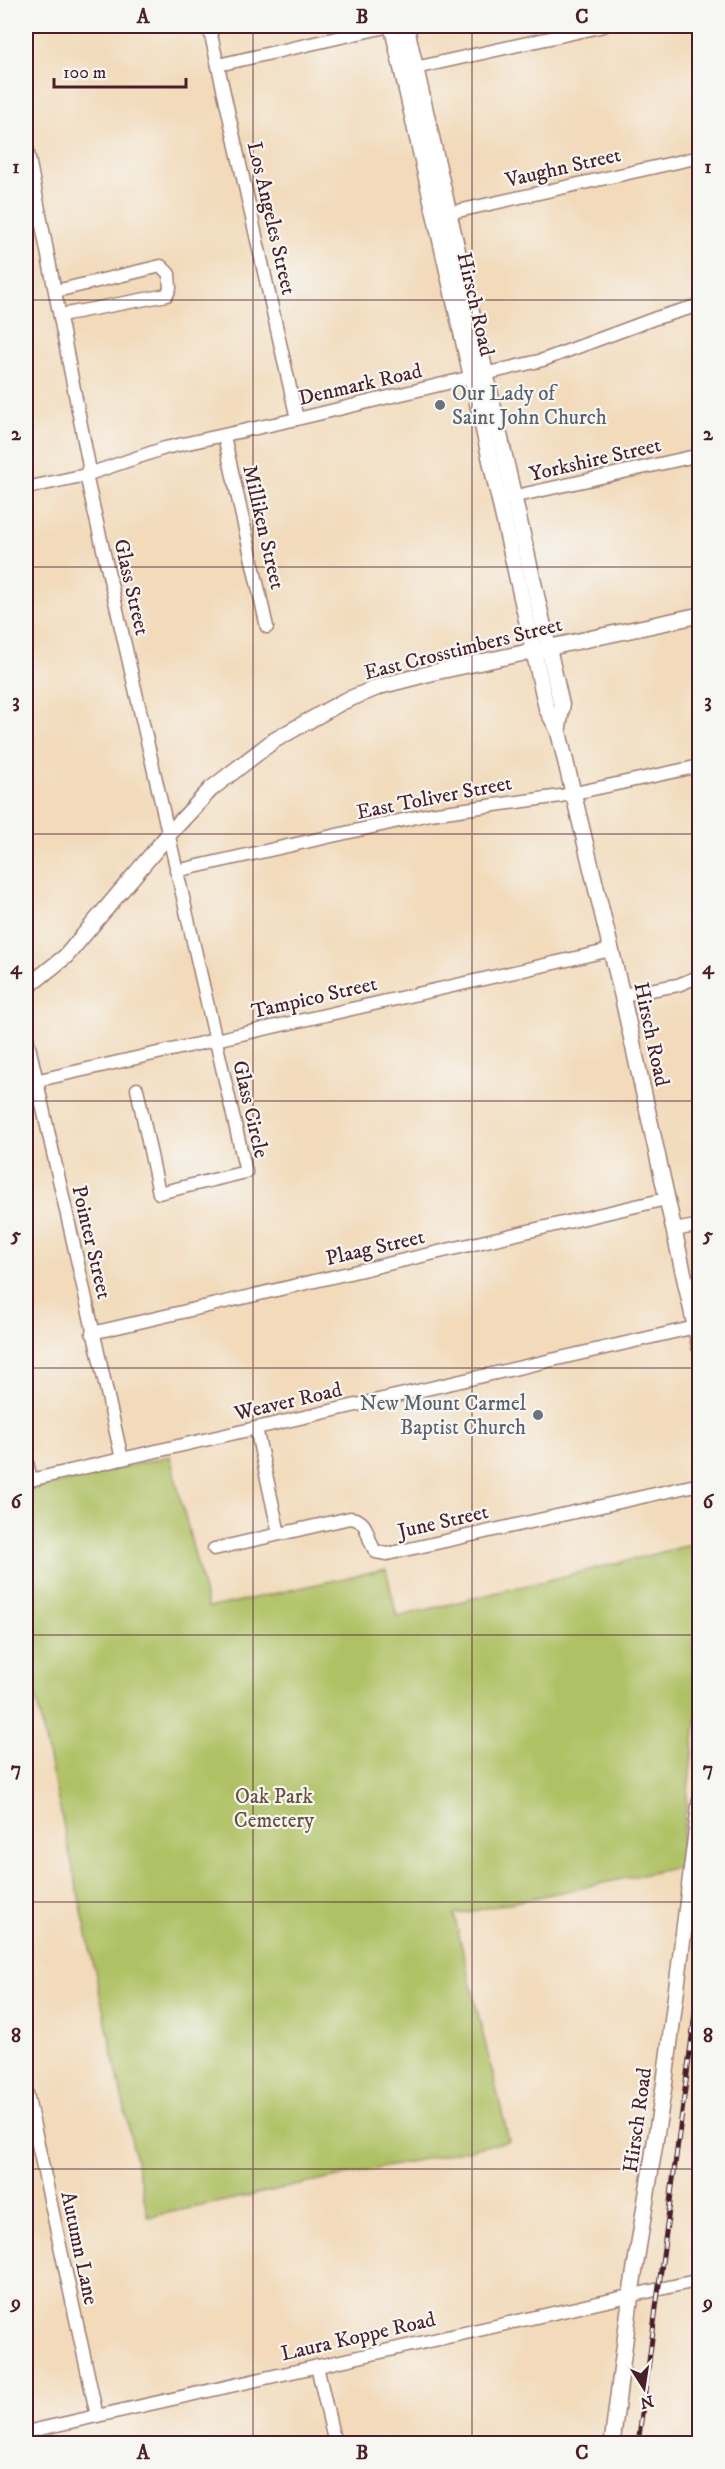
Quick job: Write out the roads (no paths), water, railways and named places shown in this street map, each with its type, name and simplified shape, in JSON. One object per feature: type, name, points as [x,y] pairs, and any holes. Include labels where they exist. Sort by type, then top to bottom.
[{"type":"main road","name":"Hirsch Road","points":[[391,26],[409,69]]},
{"type":"main road","name":"Hirsch Road","points":[[406,26],[409,69],[541,649],[562,707],[558,730],[622,995],[666,1199],[697,1326],[699,1348]]},
{"type":"main road","name":"East Crosstimbers Street","points":[[26,988],[66,956],[169,834],[211,789],[273,741],[342,702],[381,686],[699,615]]},
{"type":"main road","name":"Hirsch Road","points":[[612,2444],[631,2293],[664,2085],[699,1802]]},
{"type":"street","name":"Los Angeles Street","points":[[209,26],[297,419]]},
{"type":"street","points":[[218,65],[391,26]]},
{"type":"street","points":[[409,69],[604,26]]},
{"type":"street","name":"Glass Street","points":[[26,143],[89,466],[86,474],[215,1039]]},
{"type":"street","name":"Vaughn Street","points":[[442,214],[699,157]]},
{"type":"street","points":[[56,291],[161,266],[169,274],[170,288],[167,295],[61,315]]},
{"type":"street","name":"Denmark Road","points":[[26,488],[86,474],[145,453],[543,360],[656,318],[699,305]]},
{"type":"street","name":"Milliken Street","points":[[224,436],[267,627]]},
{"type":"street","name":"Yorkshire Street","points":[[507,498],[699,455]]},
{"type":"street","name":"East Toliver Street","points":[[176,871],[430,814],[572,793],[699,766]]},
{"type":"street","name":"Tampico Street","points":[[31,1082],[611,950]]},
{"type":"street","points":[[622,995],[678,985],[699,976]]},
{"type":"street","name":"Pointer Street","points":[[26,1033],[31,1082],[122,1459]]},
{"type":"street","name":"Glass Circle","points":[[136,1089],[159,1193],[246,1172],[215,1039]]},
{"type":"street","name":"Plaag Street","points":[[92,1333],[666,1199]]},
{"type":"street","points":[[675,1230],[699,1225]]},
{"type":"street","name":"Weaver Road","points":[[28,1481],[697,1326]]},
{"type":"street","points":[[256,1428],[279,1534]]},
{"type":"street","points":[[26,1458],[28,1481]]},
{"type":"street","name":"June Street","points":[[214,1549],[357,1519],[366,1527],[376,1552],[387,1554],[699,1484]]},
{"type":"street","name":"Autumn Lane","points":[[26,2089],[97,2416]]},
{"type":"street","name":"Laura Koppe Road","points":[[26,2432],[631,2293],[699,2280]]},
{"type":"street","points":[[317,2366],[335,2444]]},
{"type":"railway","points":[[638,2444],[700,1976]]},
{"type":"place","name":"Our Lady of Saint John Church","points":[[440,405]]},
{"type":"place","name":"New Mount Carmel Baptist Church","points":[[538,1415]]},
{"type":"park label","name":"Oak Park Cemetery","points":[[274,1808]]}]
